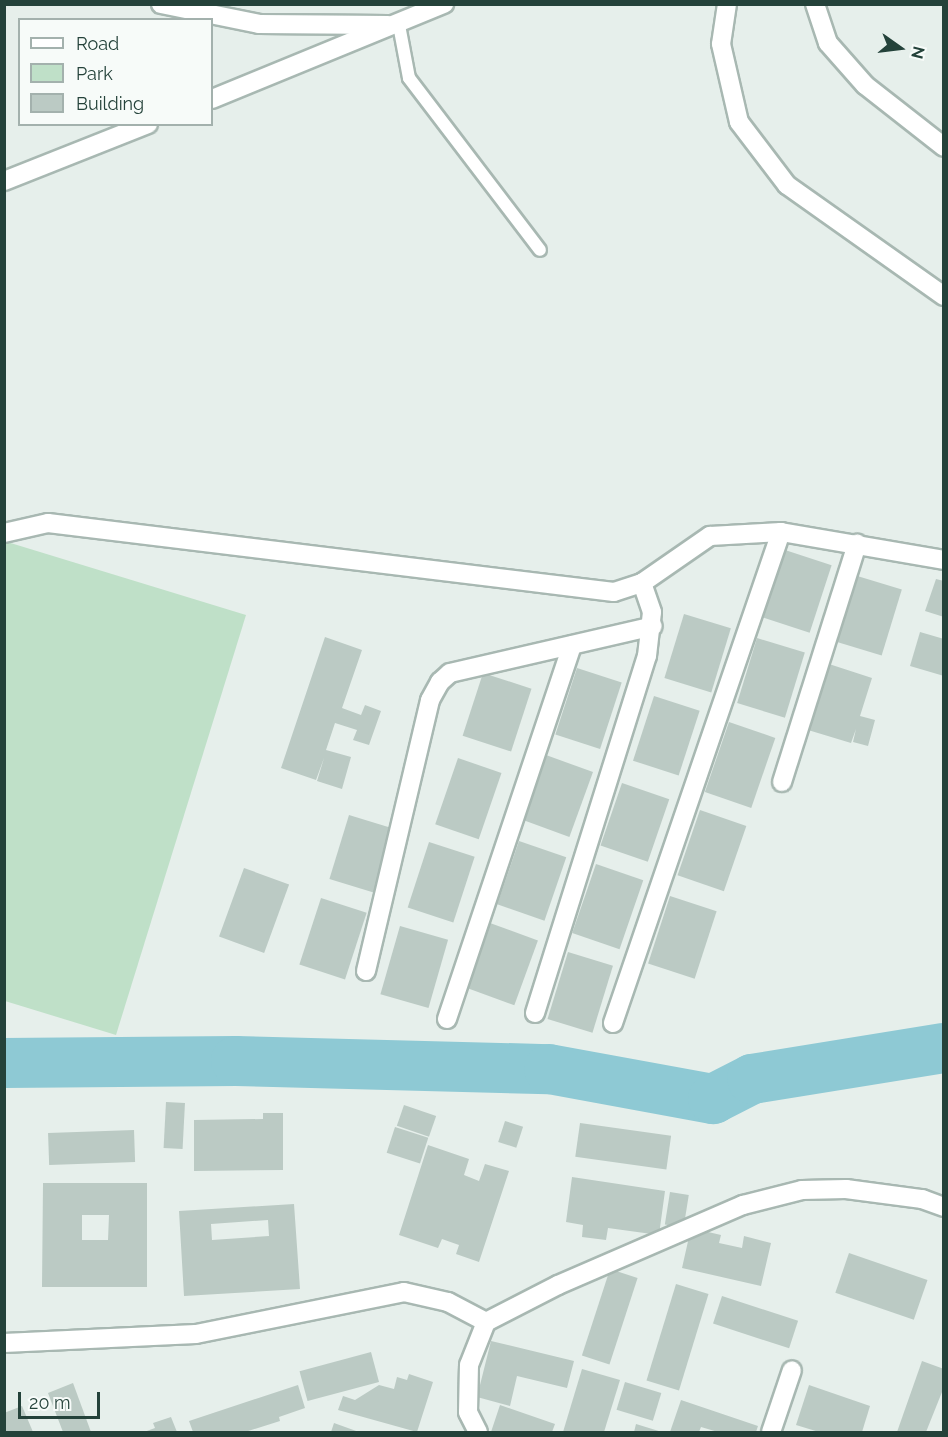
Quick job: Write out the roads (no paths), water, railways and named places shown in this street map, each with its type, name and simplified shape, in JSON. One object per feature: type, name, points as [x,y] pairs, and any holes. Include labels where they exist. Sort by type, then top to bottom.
[{"type":"street","points":[[161,4],[260,24],[399,25]]},
{"type":"street","points":[[213,99],[399,25],[444,4]]},
{"type":"street","points":[[727,4],[721,44],[739,122],[787,185],[944,296]]},
{"type":"street","points":[[815,4],[828,43],[865,85],[944,147]]},
{"type":"street","points":[[4,182],[143,126]]},
{"type":"street","points":[[4,532],[48,523],[614,592],[642,583],[710,536],[781,532],[944,560]]},
{"type":"street","points":[[613,1023],[781,532]]},
{"type":"street","points":[[782,782],[857,544]]},
{"type":"street","points":[[535,1013],[647,656],[652,626],[642,583]]},
{"type":"street","points":[[366,971],[430,700],[440,682],[450,673],[652,626]]},
{"type":"street","points":[[447,1019],[572,645]]},
{"type":"street","points":[[478,1432],[468,1412],[469,1365],[486,1322],[558,1285],[743,1205],[802,1190],[846,1189],[922,1199],[944,1207]]},
{"type":"street","points":[[4,1343],[196,1334],[404,1292],[448,1302],[486,1322]]},
{"type":"street","points":[[771,1432],[792,1370]]},
{"type":"lane","points":[[399,25],[409,78],[540,250]]},
{"type":"waterway","points":[[4,1063],[236,1061],[549,1069],[713,1099],[752,1079],[944,1048]]}]
